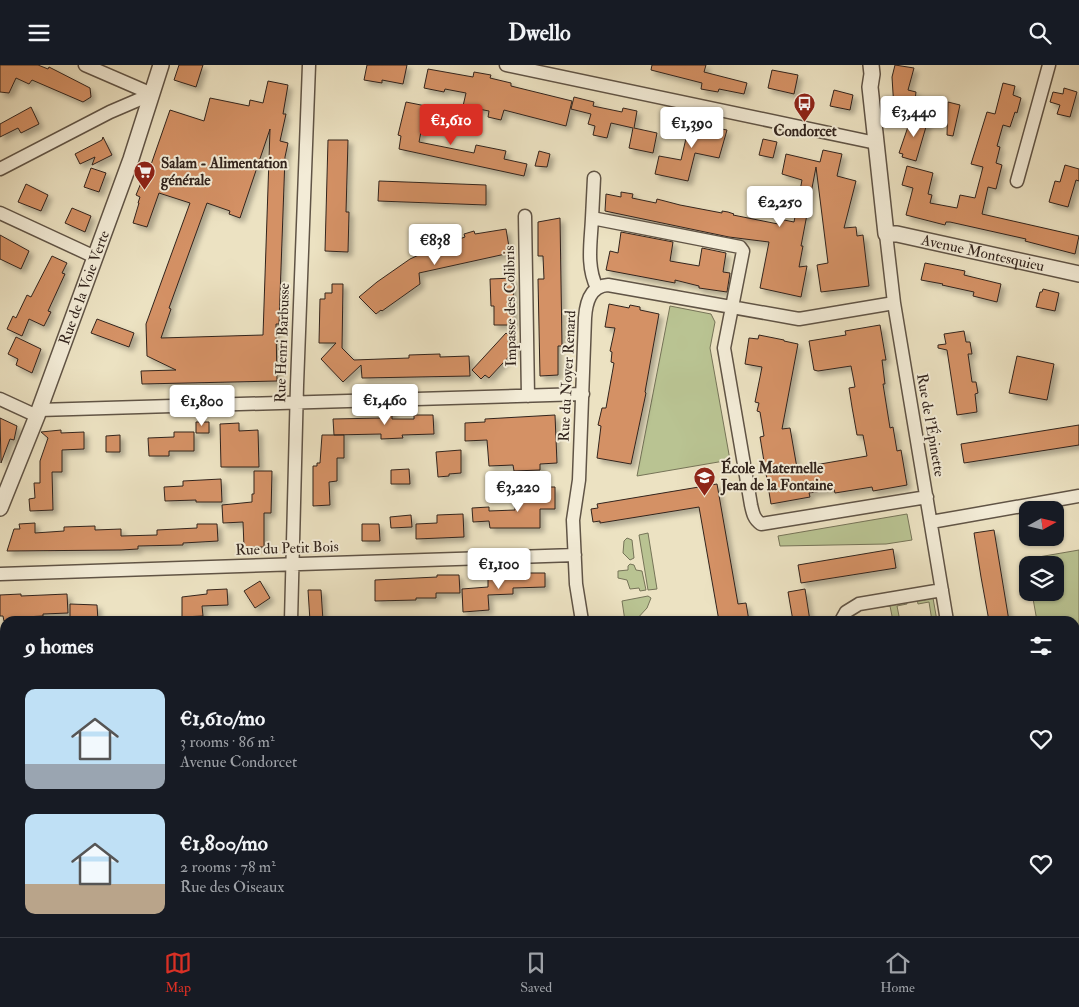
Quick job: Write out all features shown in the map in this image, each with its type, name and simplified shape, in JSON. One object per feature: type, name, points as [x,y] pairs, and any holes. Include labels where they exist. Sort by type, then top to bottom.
[{"type":"street","points":[[85,65],[152,94]]},
{"type":"street","name":"Rue de la Voie Verte","points":[[0,508],[38,413],[131,159],[161,65]]},
{"type":"street","name":"Rue Henri Barbusse","points":[[291,616],[308,65]]},
{"type":"street","points":[[506,65],[876,143]]},
{"type":"street","points":[[871,65],[870,87],[886,235]]},
{"type":"street","points":[[1017,181],[1049,65]]},
{"type":"street","points":[[0,169],[110,112],[152,94]]},
{"type":"street","points":[[594,178],[590,265],[592,279],[596,288],[605,285],[615,286],[799,319],[894,303]]},
{"type":"street","points":[[0,213],[95,257]]},
{"type":"street","name":"Impasse des Colibris","points":[[525,216],[528,396]]},
{"type":"street","points":[[592,218],[740,247],[742,251],[724,347],[753,516],[761,524],[926,497]]},
{"type":"street","name":"Avenue Montesquieu","points":[[886,235],[897,234],[1079,274]]},
{"type":"street","name":"Rue de l'Épinette","points":[[886,235],[894,303],[946,616]]},
{"type":"street","name":"Rue du Noyer Renard","points":[[581,616],[576,584],[573,520],[579,480],[586,306],[596,288]]},
{"type":"street","points":[[0,399],[38,413],[583,394]]},
{"type":"street","points":[[931,522],[1079,496]]},
{"type":"street","name":"Rue du Petit Bois","points":[[0,574],[575,555]]},
{"type":"street","points":[[844,616],[846,612],[859,604],[942,590]]},
{"type":"green space","points":[[670,306],[711,314],[715,322],[710,348],[730,460],[637,476]]},
{"type":"green space","points":[[907,514],[912,540],[886,544],[780,546],[778,536]]},
{"type":"green space","points":[[648,533],[657,589],[648,590],[639,535]]},
{"type":"green space","points":[[627,538],[632,540],[634,558],[630,560],[623,553],[624,541]]},
{"type":"green space","points":[[1079,550],[1079,616],[1036,616],[1033,601],[1064,601],[1064,556],[1044,556]]},
{"type":"green space","points":[[630,564],[634,565],[636,570],[642,571],[646,590],[640,591],[639,588],[630,589],[627,580],[618,578],[618,571],[628,570]]},
{"type":"green space","points":[[648,596],[651,598],[647,608],[640,616],[624,616],[622,601]]},
{"type":"green space","points":[[933,598],[936,616],[931,616],[929,602],[918,604],[917,599]]},
{"type":"green space","points":[[906,599],[907,604],[897,606],[899,616],[892,616],[890,606],[880,607],[879,603]]},
{"type":"building","points":[[0,65],[38,65],[48,69],[49,67],[90,88],[91,97],[83,102],[32,80],[29,84],[16,78],[9,93],[0,92]]},
{"type":"building","points":[[179,65],[203,65],[196,87],[174,80]]},
{"type":"building","points":[[367,65],[407,65],[403,84],[382,80],[382,83],[364,80]]},
{"type":"building","points":[[652,65],[706,65],[704,72],[747,83],[744,94],[719,89],[718,92],[701,89],[702,83],[651,70]]},
{"type":"building","points":[[895,65],[914,68],[908,90],[916,92],[914,108],[894,109],[892,77]]},
{"type":"building","points":[[428,69],[473,77],[474,72],[491,75],[490,78],[511,83],[511,86],[572,101],[566,126],[504,110],[501,120],[488,117],[489,111],[463,106],[466,93],[445,89],[444,92],[424,88]]},
{"type":"building","points":[[772,70],[798,75],[794,94],[768,88]]},
{"type":"building","points":[[268,81],[288,85],[283,114],[286,114],[280,141],[288,143],[285,157],[279,324],[276,324],[277,381],[142,384],[141,371],[176,370],[147,356],[146,324],[190,203],[159,193],[147,227],[133,223],[140,197],[136,195],[143,178],[146,179],[170,110],[204,121],[210,98],[249,106],[250,100],[263,103]],"holes":[[[270,129],[263,335],[161,338],[171,309],[169,308],[207,203],[230,211],[229,214],[240,218]]]},
{"type":"building","points":[[1003,83],[1015,86],[1013,95],[1021,98],[1017,113],[1015,112],[1010,127],[1003,125],[997,146],[1000,147],[996,163],[1002,165],[996,189],[988,187],[982,214],[1079,236],[1075,254],[1025,241],[1026,239],[950,222],[946,222],[945,225],[906,215],[913,188],[902,185],[907,166],[933,173],[928,194],[932,195],[930,203],[957,208],[960,195],[975,198],[983,167],[971,164],[987,112],[995,114]]},
{"type":"building","points":[[1064,88],[1077,92],[1070,117],[1057,114],[1060,105],[1050,102],[1053,92],[1063,94]]},
{"type":"building","points":[[834,90],[853,95],[850,110],[830,106]]},
{"type":"building","points":[[574,97],[594,102],[593,106],[622,112],[623,108],[637,111],[634,128],[657,133],[653,153],[629,148],[633,128],[611,123],[607,138],[593,135],[595,126],[588,124],[591,114],[571,109]]},
{"type":"building","points":[[406,102],[426,106],[419,142],[474,153],[476,145],[506,151],[504,159],[527,164],[524,176],[399,149],[401,136],[398,135]]},
{"type":"building","points":[[948,102],[960,105],[953,136],[947,135]]},
{"type":"building","points":[[31,107],[39,124],[21,133],[18,128],[0,137],[0,124]]},
{"type":"building","points":[[912,115],[928,120],[916,161],[902,157],[903,154],[899,153]]},
{"type":"building","points":[[676,118],[691,121],[690,123],[727,130],[719,158],[695,153],[688,181],[655,174],[659,156],[681,160],[687,134],[673,131]]},
{"type":"building","points":[[103,137],[112,155],[92,165],[95,157],[80,164],[75,154],[102,140]]},
{"type":"building","points":[[763,139],[777,142],[773,158],[759,155]]},
{"type":"building","points":[[328,140],[348,140],[346,212],[349,212],[348,252],[325,251]]},
{"type":"building","points":[[823,150],[842,154],[837,176],[856,181],[844,228],[856,227],[857,236],[863,235],[869,286],[821,292],[817,265],[828,263],[816,167],[801,246],[803,246],[799,267],[807,266],[801,297],[760,288],[769,242],[729,237],[605,211],[606,194],[621,197],[621,192],[633,194],[632,198],[656,203],[657,199],[722,213],[722,211],[728,212],[733,215],[778,224],[779,219],[794,222],[802,180],[782,174],[786,154],[820,162]]},
{"type":"building","points":[[539,151],[550,154],[547,167],[535,166]]},
{"type":"building","points":[[1065,165],[1079,169],[1079,181],[1076,180],[1068,207],[1049,202],[1055,181],[1060,182]]},
{"type":"building","points":[[91,168],[106,173],[99,192],[84,187]]},
{"type":"building","points":[[379,181],[486,185],[486,205],[378,201]]},
{"type":"building","points":[[26,184],[48,195],[41,211],[18,202]]},
{"type":"building","points":[[72,208],[91,216],[85,232],[65,223]]},
{"type":"building","points":[[560,218],[562,346],[558,346],[558,375],[540,376],[538,279],[544,279],[543,256],[538,256],[538,222]]},
{"type":"building","points":[[506,229],[510,253],[419,273],[420,284],[376,314],[359,297],[410,259],[432,249],[432,245],[441,242],[442,245],[465,237],[464,234],[474,231],[475,234]]},
{"type":"building","points":[[621,232],[673,242],[670,261],[699,266],[702,248],[726,253],[723,272],[730,273],[727,292],[699,288],[699,286],[675,280],[675,283],[606,270],[610,251],[618,253]]},
{"type":"building","points":[[0,235],[29,251],[21,269],[0,259]]},
{"type":"building","points":[[52,256],[67,263],[62,273],[65,274],[48,311],[51,312],[44,326],[29,319],[22,336],[7,329],[13,316],[16,318],[27,295],[31,297]]},
{"type":"building","points":[[925,263],[965,271],[964,275],[1001,284],[997,302],[973,296],[974,292],[921,280]]},
{"type":"building","points":[[513,278],[514,325],[494,325],[494,306],[491,306],[490,279]]},
{"type":"building","points":[[332,284],[343,284],[342,348],[354,360],[409,358],[409,355],[440,354],[440,357],[469,356],[470,376],[362,378],[361,365],[343,382],[321,359],[336,343],[319,343],[320,299],[325,299],[325,293],[332,293]]},
{"type":"building","points":[[1043,289],[1059,293],[1055,311],[1036,307],[1040,292]]},
{"type":"building","points":[[609,304],[629,308],[630,305],[640,307],[640,310],[659,314],[646,393],[631,464],[597,458],[601,426],[598,425],[602,408],[606,408],[614,363],[611,362],[612,352],[610,351],[615,328],[605,327]]},
{"type":"building","points":[[97,319],[134,333],[129,347],[91,333]]},
{"type":"building","points":[[880,325],[886,360],[882,360],[885,384],[883,384],[890,428],[893,427],[897,451],[901,450],[907,485],[873,491],[872,487],[835,493],[834,489],[809,493],[810,497],[771,504],[760,437],[764,436],[760,412],[757,411],[759,403],[755,402],[762,367],[745,364],[749,338],[758,339],[759,335],[798,344],[782,429],[790,428],[797,468],[867,456],[863,435],[857,435],[852,407],[849,388],[855,387],[851,366],[814,370],[809,341],[846,335],[845,331]]},
{"type":"building","points":[[964,331],[966,342],[970,342],[972,354],[968,354],[972,382],[976,382],[978,393],[975,394],[977,412],[957,415],[947,350],[938,348],[938,345],[946,344],[944,334]]},
{"type":"building","points":[[506,333],[516,342],[512,346],[515,350],[489,378],[485,375],[481,379],[472,370]]},
{"type":"building","points":[[16,337],[41,349],[32,373],[16,365],[18,359],[8,354]]},
{"type":"building","points":[[1017,356],[1054,364],[1047,400],[1009,393]]},
{"type":"building","points":[[382,408],[392,408],[392,419],[414,419],[414,415],[433,415],[434,434],[402,435],[403,438],[381,439],[381,434],[334,435],[333,419],[382,418]]},
{"type":"building","points":[[555,415],[557,463],[540,464],[540,470],[514,471],[513,465],[489,466],[487,440],[465,441],[465,423],[485,422],[485,419]]},
{"type":"building","points":[[0,418],[17,426],[14,440],[10,439],[1,463]]},
{"type":"building","points":[[196,422],[209,422],[209,433],[196,433]]},
{"type":"building","points":[[239,423],[239,431],[258,430],[259,467],[221,467],[220,424]]},
{"type":"building","points":[[1079,425],[1079,445],[964,463],[961,444]]},
{"type":"building","points":[[61,430],[61,433],[84,432],[84,449],[62,450],[62,472],[52,472],[53,510],[30,511],[29,499],[35,498],[34,483],[40,483],[40,461],[48,438],[41,432]]},
{"type":"building","points":[[174,432],[194,432],[194,451],[169,451],[169,456],[149,456],[148,438],[174,437]]},
{"type":"building","points":[[120,435],[120,452],[106,452],[106,436]]},
{"type":"building","points":[[322,435],[344,435],[344,458],[337,458],[337,481],[329,482],[330,505],[313,506],[313,466],[317,466],[317,463],[320,463]]},
{"type":"building","points":[[461,450],[461,473],[438,477],[436,452]]},
{"type":"building","points":[[409,469],[410,484],[391,484],[391,470]]},
{"type":"building","points":[[254,471],[272,471],[271,513],[264,513],[264,547],[244,547],[243,522],[223,523],[222,505],[252,502]]},
{"type":"building","points":[[221,479],[222,502],[196,502],[196,500],[165,501],[164,487],[183,486],[183,481]]},
{"type":"building","points":[[717,484],[738,604],[746,603],[748,616],[718,616],[699,507],[600,523],[600,521],[593,522],[591,509],[598,508],[597,504]]},
{"type":"building","points":[[540,487],[555,487],[555,509],[540,509],[540,528],[490,528],[489,521],[473,522],[472,508],[489,507],[489,511],[515,510],[515,502],[540,501]]},
{"type":"building","points":[[463,514],[464,537],[416,539],[416,524],[437,523],[437,515]]},
{"type":"building","points":[[411,515],[412,527],[391,528],[390,517]]},
{"type":"building","points":[[35,523],[35,533],[64,531],[64,527],[95,526],[95,530],[121,529],[121,536],[157,535],[157,530],[197,528],[197,524],[217,524],[218,541],[183,543],[183,545],[138,546],[138,549],[121,550],[7,551],[14,529],[20,529],[19,524]]},
{"type":"building","points":[[362,524],[379,524],[380,541],[362,541]]},
{"type":"building","points":[[994,530],[1008,616],[988,616],[974,533]]},
{"type":"building","points":[[893,549],[896,568],[801,583],[798,565]]},
{"type":"building","points":[[519,573],[545,573],[545,587],[513,588],[513,594],[488,595],[489,610],[463,612],[462,589],[488,587],[488,577],[519,576]]},
{"type":"building","points":[[437,575],[459,575],[460,593],[436,593],[436,598],[416,598],[416,600],[375,601],[375,580],[437,577]]},
{"type":"building","points":[[260,581],[270,598],[255,608],[244,591]]},
{"type":"building","points":[[227,589],[228,605],[202,606],[203,616],[182,616],[182,597],[207,594],[207,590]]},
{"type":"building","points":[[805,589],[809,616],[792,616],[788,592]]},
{"type":"building","points":[[308,590],[321,590],[323,616],[310,616]]},
{"type":"building","points":[[67,594],[68,613],[43,614],[43,616],[0,616],[0,595]]},
{"type":"building","points":[[70,604],[97,605],[98,616],[70,616]]},
{"type":"place","name":"Condorcet","points":[[805,122]]},
{"type":"place","name":"Salam - Alimentation générale","points":[[145,191]]},
{"type":"place","name":"École Maternelle Jean de la Fontaine","points":[[705,496]]}]
